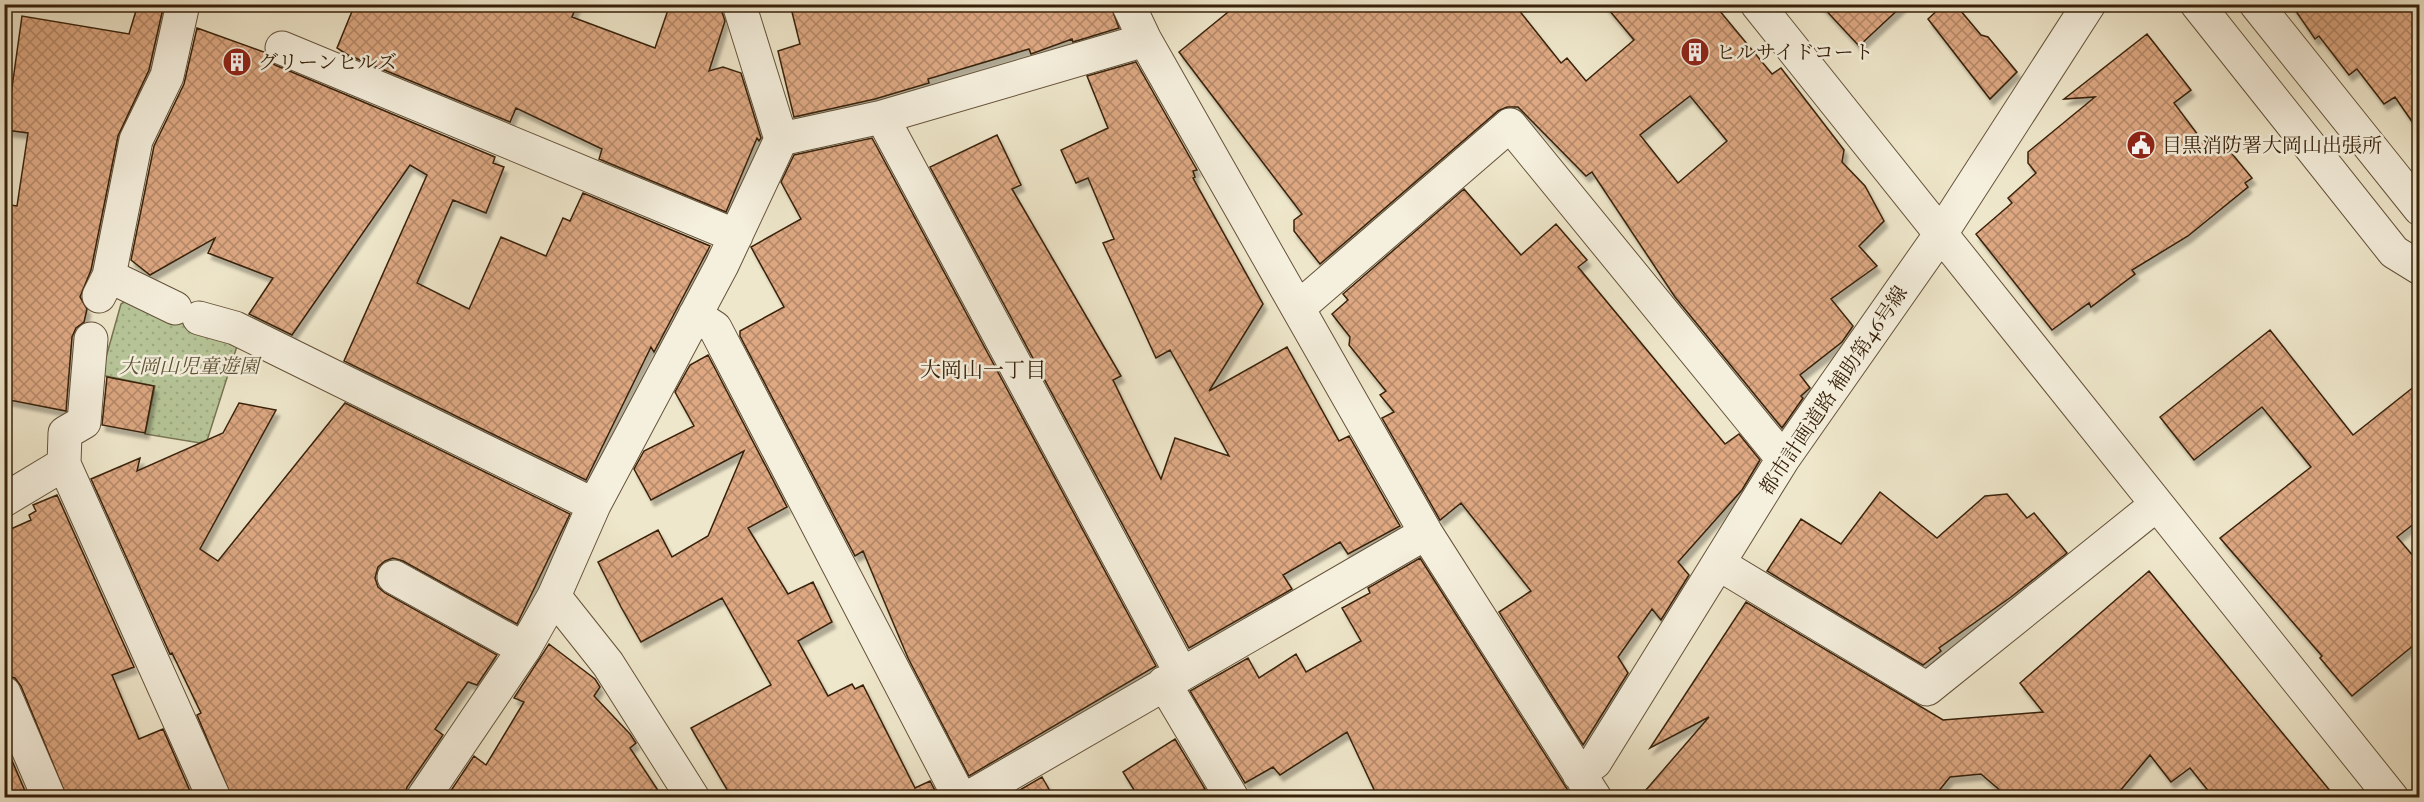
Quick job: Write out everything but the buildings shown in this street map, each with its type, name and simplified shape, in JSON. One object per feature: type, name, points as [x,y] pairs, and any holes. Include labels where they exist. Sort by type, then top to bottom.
[{"type":"street","points":[[423,798],[524,649],[554,596],[594,505],[736,236],[782,139],[739,4]]},
{"type":"street","points":[[1128,4],[1144,40],[1426,533],[1587,786]]},
{"type":"street","points":[[1757,4],[2392,798]]},
{"type":"street","name":"都市計画道路 補助第46号線","points":[[1587,786],[1594,762],[1783,459],[1940,235],[2089,4]]},
{"type":"street","points":[[2197,4],[2394,252],[2420,268]]},
{"type":"street","points":[[191,10],[167,76],[135,140],[104,286],[235,328],[594,505]]},
{"type":"street","points":[[2271,10],[2420,209]]},
{"type":"street","points":[[782,139],[882,117],[1144,40]]},
{"type":"street","points":[[282,48],[736,236]]},
{"type":"street","points":[[882,117],[1232,798]]},
{"type":"street","points":[[1298,308],[1510,125],[1783,459]]},
{"type":"street","points":[[695,315],[715,328],[960,798]]},
{"type":"street","points":[[91,339],[84,422],[65,433],[64,464],[214,798]]},
{"type":"street","points":[[4,500],[64,464]]},
{"type":"street","points":[[1719,564],[1927,689],[2156,505]]},
{"type":"street","points":[[968,798],[1426,533]]},
{"type":"street","points":[[394,577],[524,649]]},
{"type":"street","points":[[554,596],[608,664],[693,798]]},
{"type":"street","points":[[4,693],[49,798]]},
{"type":"green space","name":"大岡山児童遊園","points":[[125,301],[238,343],[206,444],[145,434],[155,386],[101,375],[121,304]]},
{"type":"place","name":"ヒルサイドコート","points":[[1695,52]]},
{"type":"place","name":"グリーンヒルズ","points":[[237,62]]},
{"type":"place","name":"目黒消防署大岡山出張所","points":[[2141,145]]},
{"type":"district","name":"大岡山一丁目","points":[[983,370]]}]
